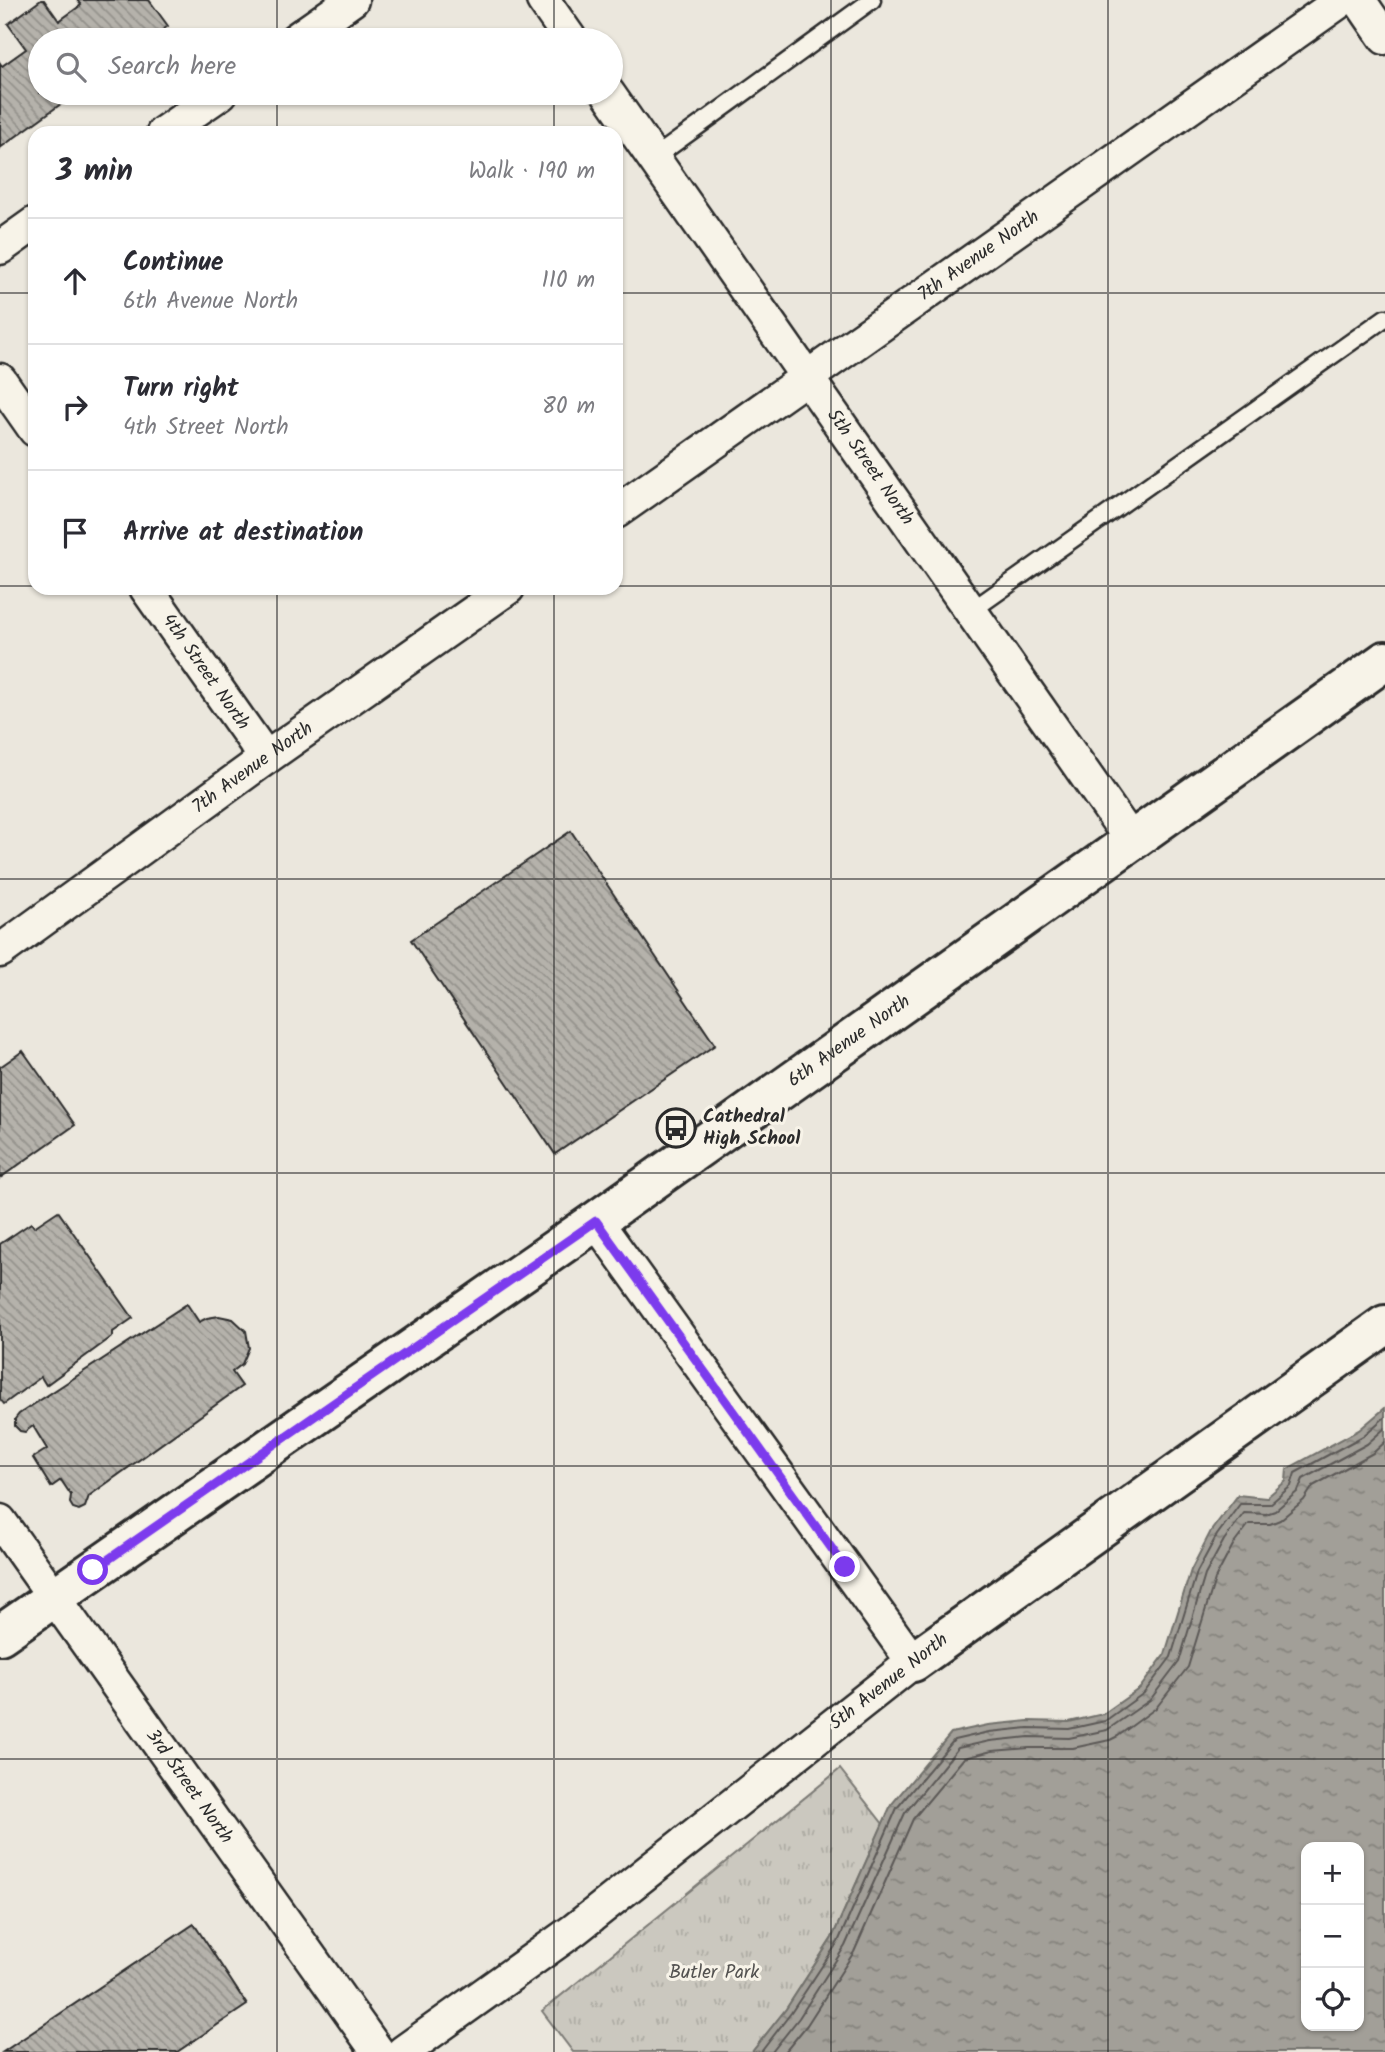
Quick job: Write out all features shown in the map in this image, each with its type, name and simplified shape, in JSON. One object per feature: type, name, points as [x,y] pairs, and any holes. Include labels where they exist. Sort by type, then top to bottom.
[{"type":"street","points":[[312,28],[352,0]]},
{"type":"street","points":[[543,0],[563,28]]},
{"type":"street","name":"7th Avenue North","points":[[623,507],[1342,0]]},
{"type":"street","points":[[1359,0],[1385,38]]},
{"type":"street","points":[[173,126],[204,105]]},
{"type":"street","name":"5th Street North","points":[[616,105],[1131,840]]},
{"type":"street","points":[[0,248],[28,228]]},
{"type":"street","points":[[0,380],[28,420]]},
{"type":"street","name":"4th Street North","points":[[151,595],[266,758]]},
{"type":"street","name":"7th Avenue North","points":[[0,951],[266,758],[498,595]]},
{"type":"street","name":"6th Avenue North","points":[[0,1635],[596,1221],[1385,661]]},
{"type":"street","points":[[596,1221],[913,1662]]},
{"type":"street","name":"5th Avenue North","points":[[403,2052],[574,1930],[913,1662],[1385,1325]]},
{"type":"street","name":"3rd Street North","points":[[0,1521],[378,2052]]},
{"type":"lane","points":[[654,158],[872,0]]},
{"type":"lane","points":[[971,611],[1385,318]]},
{"type":"green space","name":"Butler Park","points":[[840,1769],[883,1824],[832,1938],[786,2009],[752,2052],[573,2052],[542,2011]]},
{"type":"water","points":[[1385,1408],[1385,2052],[752,2052],[786,2009],[832,1938],[891,1805],[951,1733],[988,1725],[1028,1721],[1069,1722],[1103,1714],[1140,1688],[1165,1654],[1191,1570],[1211,1531],[1238,1495],[1266,1498],[1286,1481],[1287,1469],[1359,1430]]},
{"type":"building","points":[[41,0],[44,0],[59,21],[81,5],[77,0],[149,0],[168,26],[28,28],[28,105],[59,105],[0,148],[0,63],[2,66],[26,49],[8,24]]},
{"type":"building","points":[[571,831],[715,1045],[555,1154],[411,940]]},
{"type":"building","points":[[23,1051],[75,1125],[0,1178],[0,1067]]},
{"type":"building","points":[[58,1211],[133,1318],[46,1385],[41,1377],[4,1404],[0,1399],[0,1244],[31,1223],[34,1227]]},
{"type":"building","points":[[187,1304],[199,1322],[219,1316],[233,1319],[246,1331],[249,1348],[242,1364],[232,1372],[242,1386],[89,1496],[85,1507],[79,1510],[73,1508],[70,1503],[71,1495],[61,1480],[51,1487],[33,1458],[47,1449],[33,1426],[25,1432],[20,1431],[15,1426],[15,1419]]},
{"type":"building","points":[[194,1924],[247,2005],[177,2052],[3,2052]]},
{"type":"place","name":"Cathedral High School","points":[[676,1128]]},
{"type":"route","points":[[93,1570],[596,1221],[845,1567]]}]
